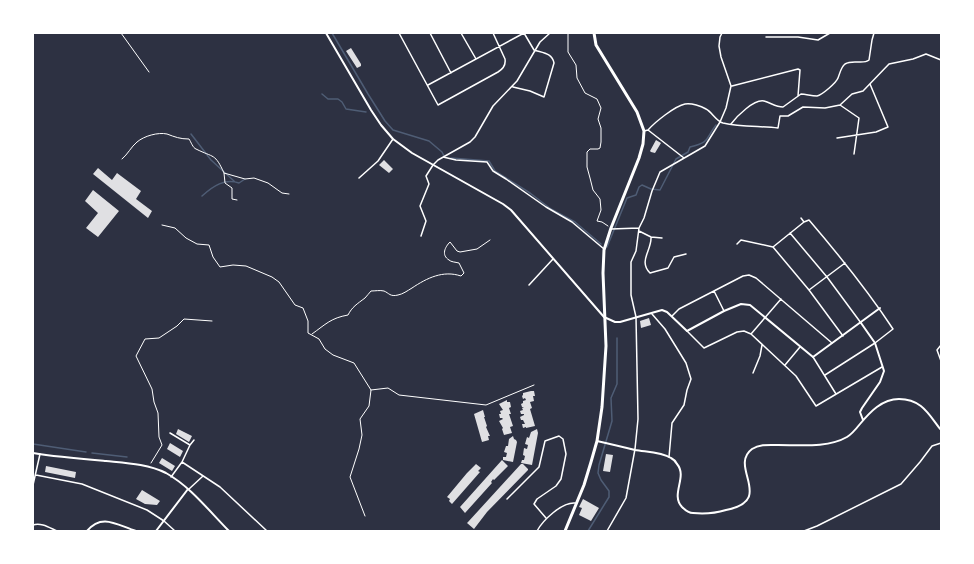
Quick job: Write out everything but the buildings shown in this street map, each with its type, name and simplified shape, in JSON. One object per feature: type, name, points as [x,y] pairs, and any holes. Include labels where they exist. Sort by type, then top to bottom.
[{"type":"main road","points":[[565,531],[584,485],[597,440],[604,388],[606,346],[603,271],[604,250],[610,229],[641,154],[646,131],[638,112],[596,45],[594,33]]},
{"type":"street","points":[[326,33],[371,110],[393,139],[412,153],[503,204],[520,220],[604,316],[618,322],[662,310],[672,316],[704,348],[737,332],[751,334],[796,376],[816,406],[883,366]]},
{"type":"street","points":[[399,33],[438,105],[501,70],[506,62],[493,33]]},
{"type":"street","points":[[430,33],[451,73]]},
{"type":"street","points":[[461,33],[476,59]]},
{"type":"street","points":[[428,86],[524,33],[534,50],[548,54],[554,61],[544,97],[530,91],[512,87]]},
{"type":"street","points":[[421,236],[426,221],[420,206],[429,184],[426,176],[433,165],[470,142],[493,106],[512,87],[523,72],[534,50],[550,33]]},
{"type":"street","points":[[606,531],[626,498],[635,450],[638,420],[636,317],[631,295],[631,262],[636,251],[639,230],[660,172],[705,146],[720,122],[726,108],[731,86],[721,57],[719,45],[722,33]]},
{"type":"street","points":[[766,37],[798,37],[818,40],[830,33]]},
{"type":"street","points":[[730,124],[740,113],[759,101],[783,107],[801,94],[816,96],[821,94],[837,81],[841,69],[846,64],[854,62],[867,62],[870,56],[874,33]]},
{"type":"street","points":[[684,158],[646,131],[668,112],[685,104],[693,104],[707,110],[720,122],[778,128],[780,116],[788,116],[803,107],[825,108],[840,105],[852,94],[863,91],[890,64],[913,59],[926,54],[941,60]]},
{"type":"street","points":[[731,86],[798,69],[800,70],[798,96]]},
{"type":"street","points":[[837,138],[876,132],[888,126],[870,84]]},
{"type":"street","points":[[840,105],[859,118],[854,154]]},
{"type":"street","points":[[360,178],[378,161],[393,139]]},
{"type":"street","points":[[444,157],[456,160],[487,162],[493,171],[546,207],[572,222],[604,250]]},
{"type":"street","points":[[801,218],[804,222]]},
{"type":"street","points":[[772,247],[804,222],[809,220],[880,308],[893,329],[875,343],[825,375]]},
{"type":"street","points":[[610,229],[639,230],[651,237],[662,238]]},
{"type":"street","points":[[790,234],[827,277],[875,343],[884,371],[880,382],[860,412],[863,420]]},
{"type":"street","points":[[651,237],[651,243],[644,259],[650,273],[668,268],[674,257],[686,254]]},
{"type":"street","points":[[737,244],[741,240],[772,247],[809,290],[843,336]]},
{"type":"street","points":[[529,285],[554,258]]},
{"type":"street","points":[[809,290],[845,263]]},
{"type":"street","points":[[672,316],[679,309],[734,280],[749,275],[756,278],[832,343]]},
{"type":"street","points":[[714,291],[724,310]]},
{"type":"street","points":[[751,334],[781,299]]},
{"type":"street","points":[[687,331],[724,310],[741,304],[750,305],[813,357],[836,394]]},
{"type":"street","points":[[813,357],[880,308]]},
{"type":"street","points":[[651,313],[665,329],[686,363],[691,379],[686,390],[684,406],[672,423],[669,457]]},
{"type":"street","points":[[752,373],[758,360],[762,345]]},
{"type":"street","points":[[941,345],[937,350],[941,361]]},
{"type":"street","points":[[785,365],[800,347]]},
{"type":"street","points":[[597,440],[669,457],[678,466],[680,471],[677,495],[678,502],[682,507],[693,513],[723,511],[740,506],[747,499],[750,489],[745,463],[747,454],[754,448],[764,445],[810,445],[832,442],[847,437],[854,432],[863,420],[884,402],[906,400],[916,403],[923,407],[941,430]]},
{"type":"street","points":[[170,433],[190,445]]},
{"type":"street","points":[[507,499],[539,467],[545,440],[559,436],[563,439],[566,454],[561,479],[556,486],[537,499],[534,504],[546,518]]},
{"type":"street","points":[[171,477],[182,462],[194,440]]},
{"type":"street","points":[[804,531],[818,526],[901,484],[932,446],[941,443]]},
{"type":"street","points":[[33,453],[133,464],[156,469],[188,489],[229,531]]},
{"type":"street","points":[[33,485],[40,454]]},
{"type":"street","points":[[182,462],[220,487],[267,531]]},
{"type":"street","points":[[36,475],[82,484],[147,510],[164,521],[174,531]]},
{"type":"street","points":[[156,531],[188,489],[203,476]]},
{"type":"street","points":[[537,531],[546,518],[570,502],[577,503]]},
{"type":"street","points":[[87,531],[96,522],[104,520],[136,531]]},
{"type":"street","points":[[33,525],[36,523],[42,524],[57,531]]},
{"type":"path","points":[[121,33],[149,72]]},
{"type":"path","points":[[568,33],[568,52],[576,66],[578,78],[585,93],[597,99],[601,108],[598,120],[601,128],[600,145],[598,149],[587,152],[587,167],[593,190],[600,199],[601,210],[597,222],[603,223],[610,229]]},
{"type":"path","points":[[122,159],[137,142],[150,136],[167,134],[182,140],[189,140],[195,149],[215,158],[219,162],[224,173],[225,183],[232,188],[232,199],[237,200]]},
{"type":"path","points":[[224,173],[245,179],[254,178],[268,183],[282,193],[289,194]]},
{"type":"path","points":[[162,225],[175,228],[186,238],[197,244],[209,245],[213,257],[220,267],[233,265],[246,266],[272,277],[279,282],[295,305],[303,308],[308,321],[308,333],[318,339],[325,349],[333,355],[354,363],[371,390],[369,406],[360,419],[362,435],[350,477],[365,516]]},
{"type":"path","points":[[312,335],[328,322],[339,316],[348,315],[351,309],[371,291],[384,291],[393,296],[399,295],[438,275],[450,274],[462,276],[464,273],[458,263],[449,260],[446,257],[444,251],[446,246],[450,242],[457,251],[460,252],[477,249],[490,240]]},
{"type":"path","points":[[148,467],[162,445],[159,437],[158,413],[154,402],[152,389],[136,356],[145,339],[159,338],[177,326],[184,319],[212,321]]},
{"type":"path","points":[[371,390],[388,388],[399,395],[486,405],[534,385]]},
{"type":"waterway","points":[[332,33],[368,94],[385,121],[393,130],[429,141],[442,152],[444,156]]},
{"type":"waterway","points":[[322,94],[328,99],[338,99],[342,102],[346,109],[366,112]]},
{"type":"waterway","points":[[607,247],[627,198],[636,195],[639,187],[642,185],[651,189],[660,190],[676,159],[688,152],[690,147],[705,142],[716,125]]},
{"type":"waterway","points":[[191,134],[211,160],[234,181]]},
{"type":"waterway","points":[[451,158],[489,161],[495,171],[530,193],[551,209],[575,222],[601,244]]},
{"type":"waterway","points":[[202,196],[210,189],[224,182],[239,183],[245,179]]},
{"type":"waterway","points":[[588,531],[609,497],[609,491],[598,473],[612,421],[611,398],[617,384],[617,338]]},
{"type":"waterway","points":[[33,444],[86,452]]},
{"type":"waterway","points":[[92,453],[127,457]]}]
